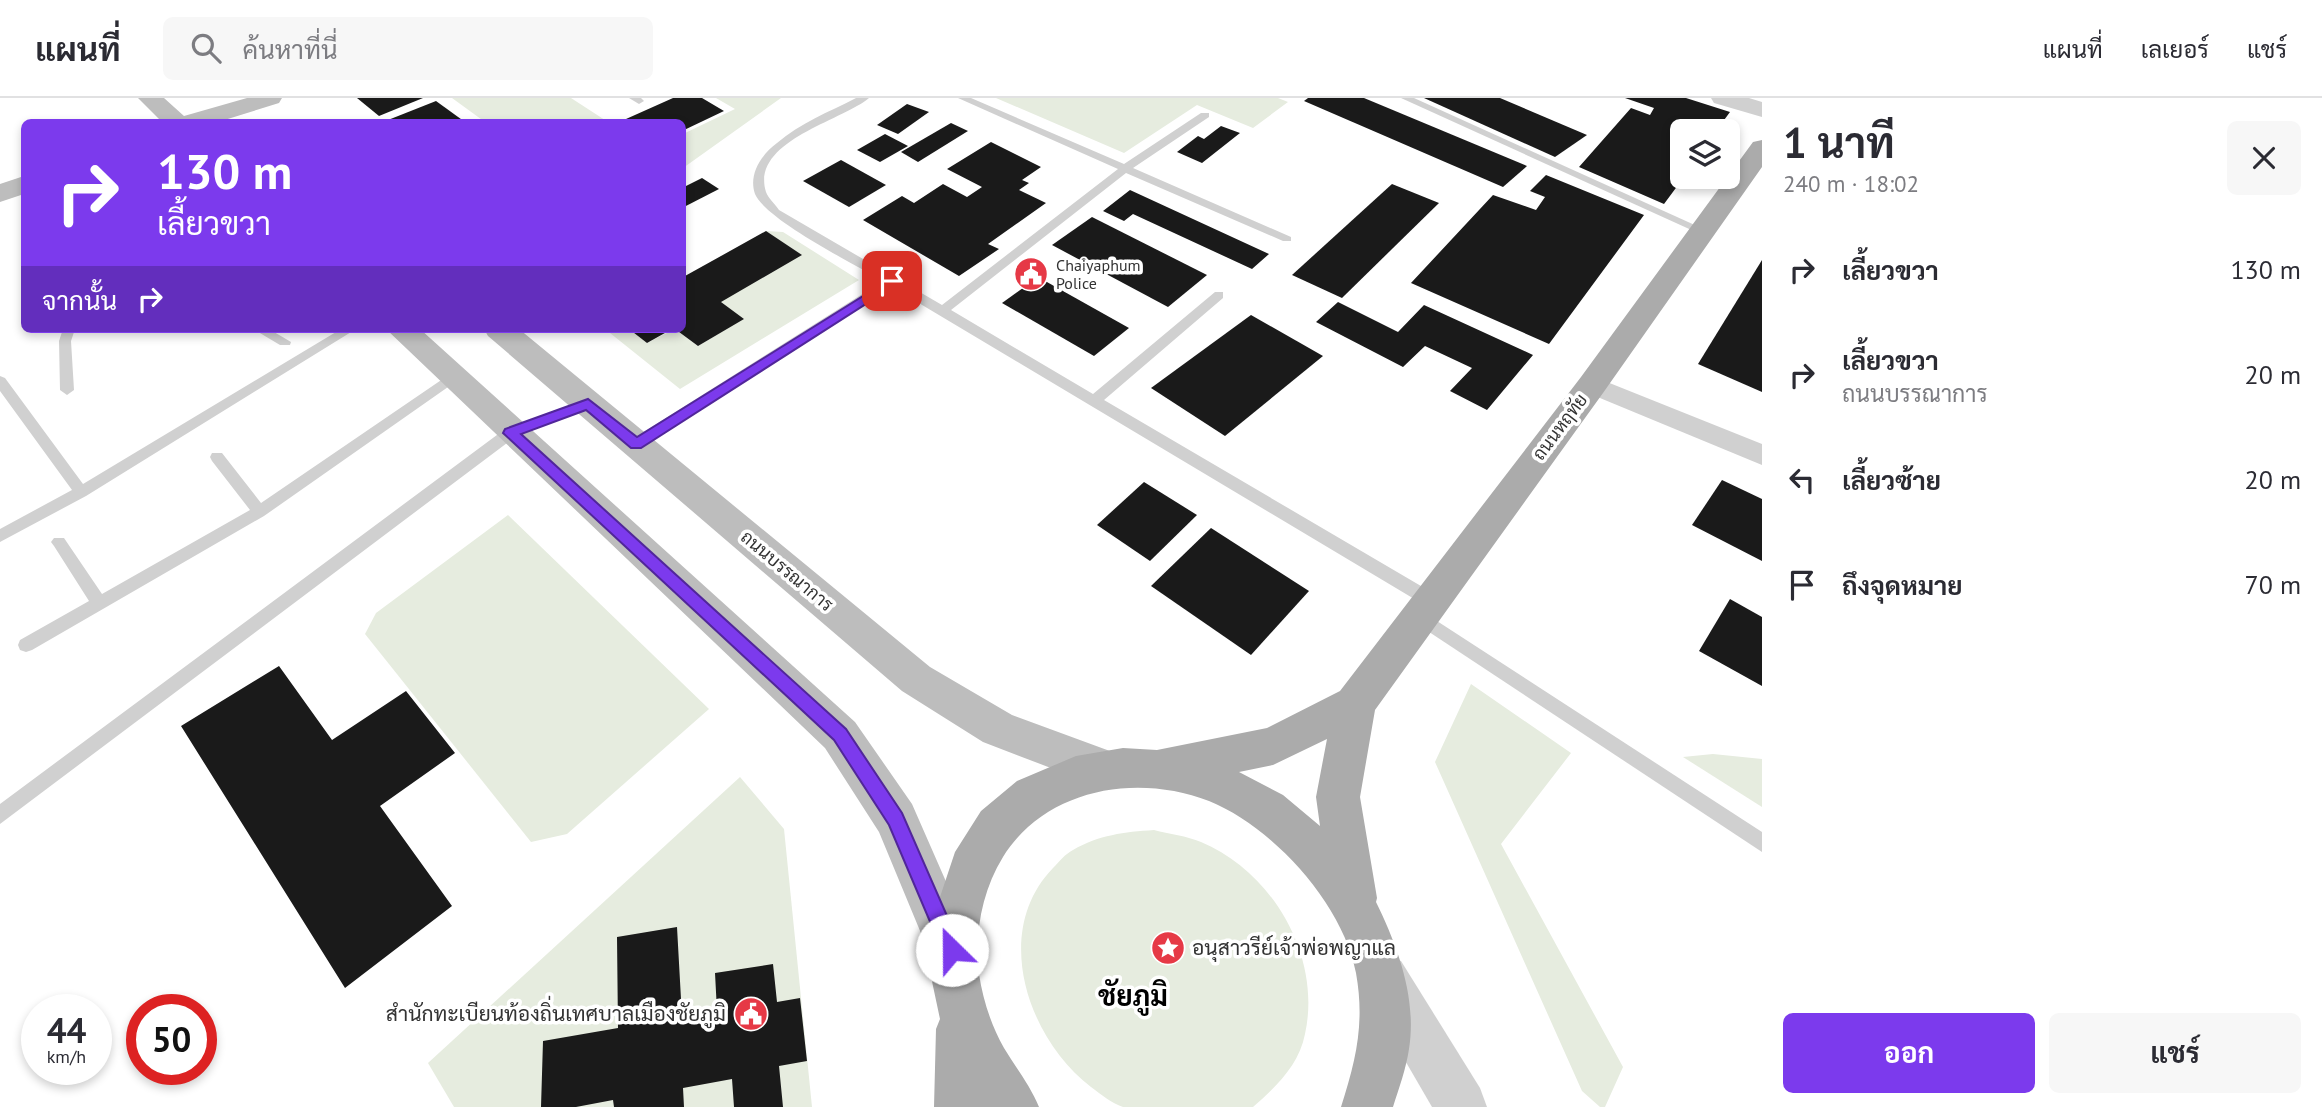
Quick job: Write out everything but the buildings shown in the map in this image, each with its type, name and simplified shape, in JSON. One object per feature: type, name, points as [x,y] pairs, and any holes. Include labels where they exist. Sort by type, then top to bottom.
[{"type":"main road","points":[[150,98],[173,119]]},
{"type":"main road","points":[[202,119],[270,98]]},
{"type":"main road","name":"ถนนหฤทัย","points":[[1158,767],[1273,746],[1355,704],[1592,385],[1762,148]]},
{"type":"main road","points":[[0,194],[21,185]]},
{"type":"main road","points":[[405,333],[510,433],[840,735],[895,819],[952,950],[961,1013],[961,1107]]},
{"type":"main road","name":"ถนนบรรณาการ","points":[[504,333],[916,679],[998,729],[1103,768]]},
{"type":"main road","name":"ถนนหฤทัย","points":[[1355,704],[1338,797],[1355,907]]},
{"type":"main road","points":[[952,950],[960,892],[981,845],[1012,809],[1052,783],[1103,768],[1158,767],[1214,781],[1267,810],[1316,852],[1355,907],[1379,970],[1384,1044],[1367,1107]]},
{"type":"main road","points":[[961,1013],[988,1075],[1013,1107]]},
{"type":"street","points":[[1723,98],[1762,110]]},
{"type":"street","points":[[1592,385],[1762,455]]},
{"type":"street","points":[[1379,970],[1461,1107]]},
{"type":"lane","points":[[864,98],[791,137],[770,155],[762,167],[761,194],[775,212],[1094,401],[1426,609],[1762,843]]},
{"type":"lane","points":[[963,98],[1287,239]]},
{"type":"lane","points":[[1406,98],[1702,231]]},
{"type":"lane","points":[[942,311],[1126,168],[1205,115]]},
{"type":"lane","points":[[636,444],[892,281]]},
{"type":"lane","points":[[1094,401],[1219,295]]},
{"type":"lane","points":[[67,390],[65,341],[68,333]]},
{"type":"lane","points":[[267,333],[285,342]]},
{"type":"lane","points":[[0,536],[81,492],[343,333]]},
{"type":"lane","points":[[26,645],[260,512],[453,377]]},
{"type":"lane","points":[[0,381],[81,492]]},
{"type":"lane","points":[[0,815],[510,433],[588,404]]},
{"type":"lane","points":[[217,457],[260,512]]},
{"type":"lane","points":[[59,542],[99,603]]},
{"type":"shaded area","points":[[452,98],[571,98],[603,119],[481,119]]},
{"type":"shaded area","points":[[716,98],[781,98],[686,166],[686,133],[735,109]]},
{"type":"shaded area","points":[[996,98],[1278,98],[1288,102],[1253,128],[1197,105],[1124,153]]},
{"type":"shaded area","points":[[766,231],[783,232],[859,280],[680,389],[610,333],[634,333],[647,343],[667,333],[680,333],[698,346],[743,319],[721,302]]},
{"type":"shaded area","points":[[508,515],[709,709],[567,834],[531,842],[365,634],[376,613]]},
{"type":"shaded area","points":[[1471,684],[1571,753],[1501,844],[1623,1067],[1605,1107],[1600,1107],[1582,1091],[1435,762]]},
{"type":"shaded area","points":[[1713,754],[1762,759],[1762,807],[1683,757]]},
{"type":"shaded area","points":[[740,777],[784,829],[812,1107],[454,1107],[428,1063]]},
{"type":"shaded area","points":[[1154,830],[1201,842],[1227,856],[1250,874],[1270,896],[1299,947],[1306,976],[1308,1005],[1302,1045],[1285,1075],[1253,1107],[1123,1107],[1091,1087],[1069,1066],[1050,1042],[1035,1013],[1025,983],[1021,953],[1024,922],[1034,894],[1053,868],[1073,850],[1112,835]]},
{"type":"place","name":"Chaiyaphum Police","points":[[1031,274]]},
{"type":"place","name":"อนุสาวรีย์เจ้าพ่อพญาแล","points":[[1168,948]]},
{"type":"place","name":"สำนักทะเบียนท้องถิ่นเทศบาลเมืองชัยภูมิ","points":[[751,1014]]},
{"type":"district","name":"ชัยภูมิ","points":[[1133,996]]},
{"type":"route","points":[[892,281],[636,444],[588,404],[510,433],[840,735],[895,819],[952,950]]}]
